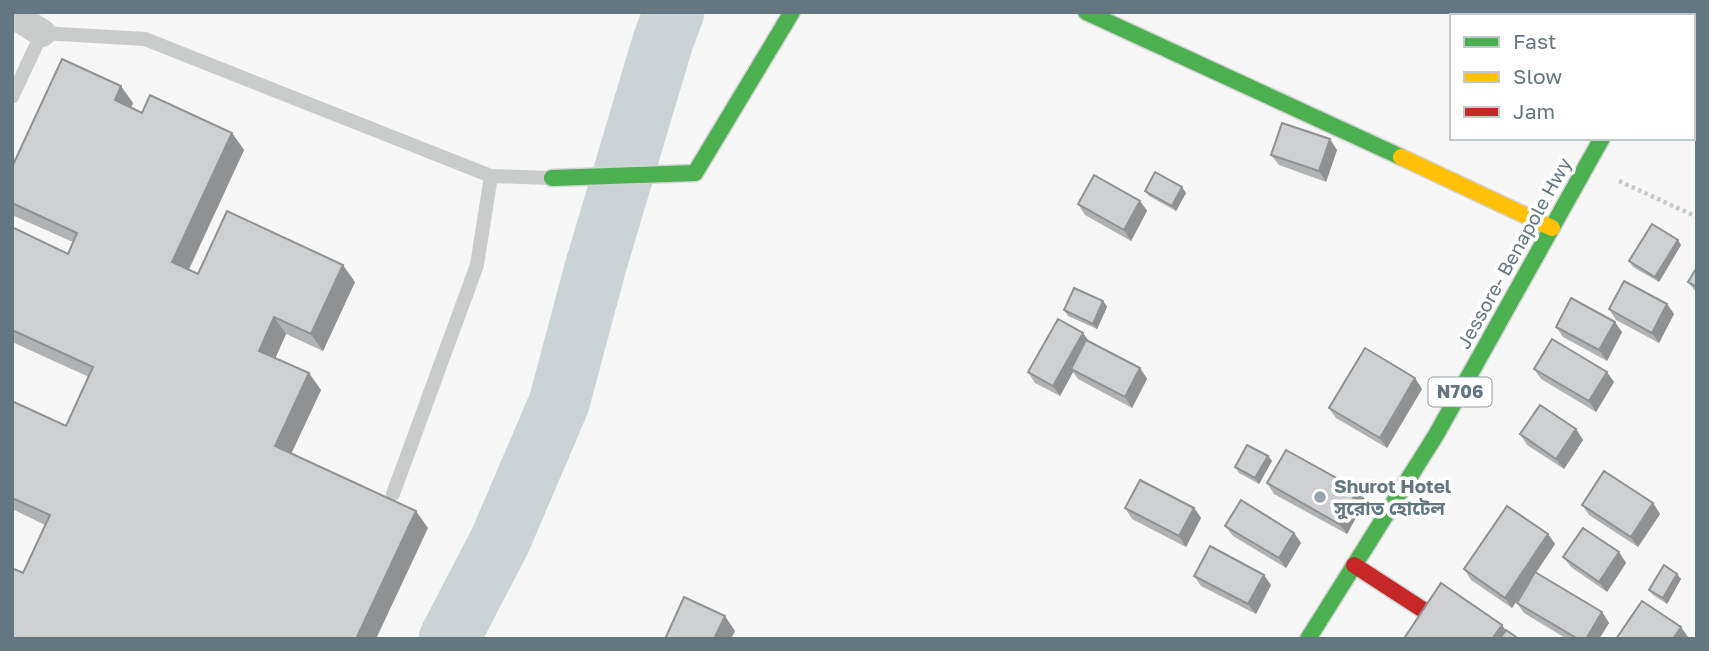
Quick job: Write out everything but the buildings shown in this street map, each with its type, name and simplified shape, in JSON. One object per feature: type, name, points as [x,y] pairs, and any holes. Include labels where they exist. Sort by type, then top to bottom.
[{"type":"main road","points":[[552,178],[695,173],[792,12]]},
{"type":"main road","points":[[1086,12],[1253,87],[1552,228]]},
{"type":"main road","name":"Jessore- Benapole Hwy","points":[[1308,639],[1436,435],[1601,140]]},
{"type":"main road","points":[[1354,565],[1468,639]]},
{"type":"street","points":[[12,15],[42,33]]},
{"type":"lane","points":[[12,97],[42,33],[145,39],[491,176],[552,178]]},
{"type":"lane","points":[[393,494],[477,265],[491,176]]},
{"type":"path","points":[[1587,166],[1697,217]]},
{"type":"waterway","points":[[449,639],[500,541],[559,403],[596,265],[674,12]]},
{"type":"traffic: fast","points":[[552,178],[695,173],[792,12]]},
{"type":"traffic: fast","points":[[1086,12],[1401,157]]},
{"type":"traffic: fast","points":[[1308,639],[1436,435],[1601,140]]},
{"type":"traffic: slow","points":[[1401,157],[1552,228]]},
{"type":"traffic: jam","points":[[1354,565],[1468,639]]},
{"type":"place","name":"Shurot Hotel সুরোত হোটেল","points":[[1320,497]]}]
